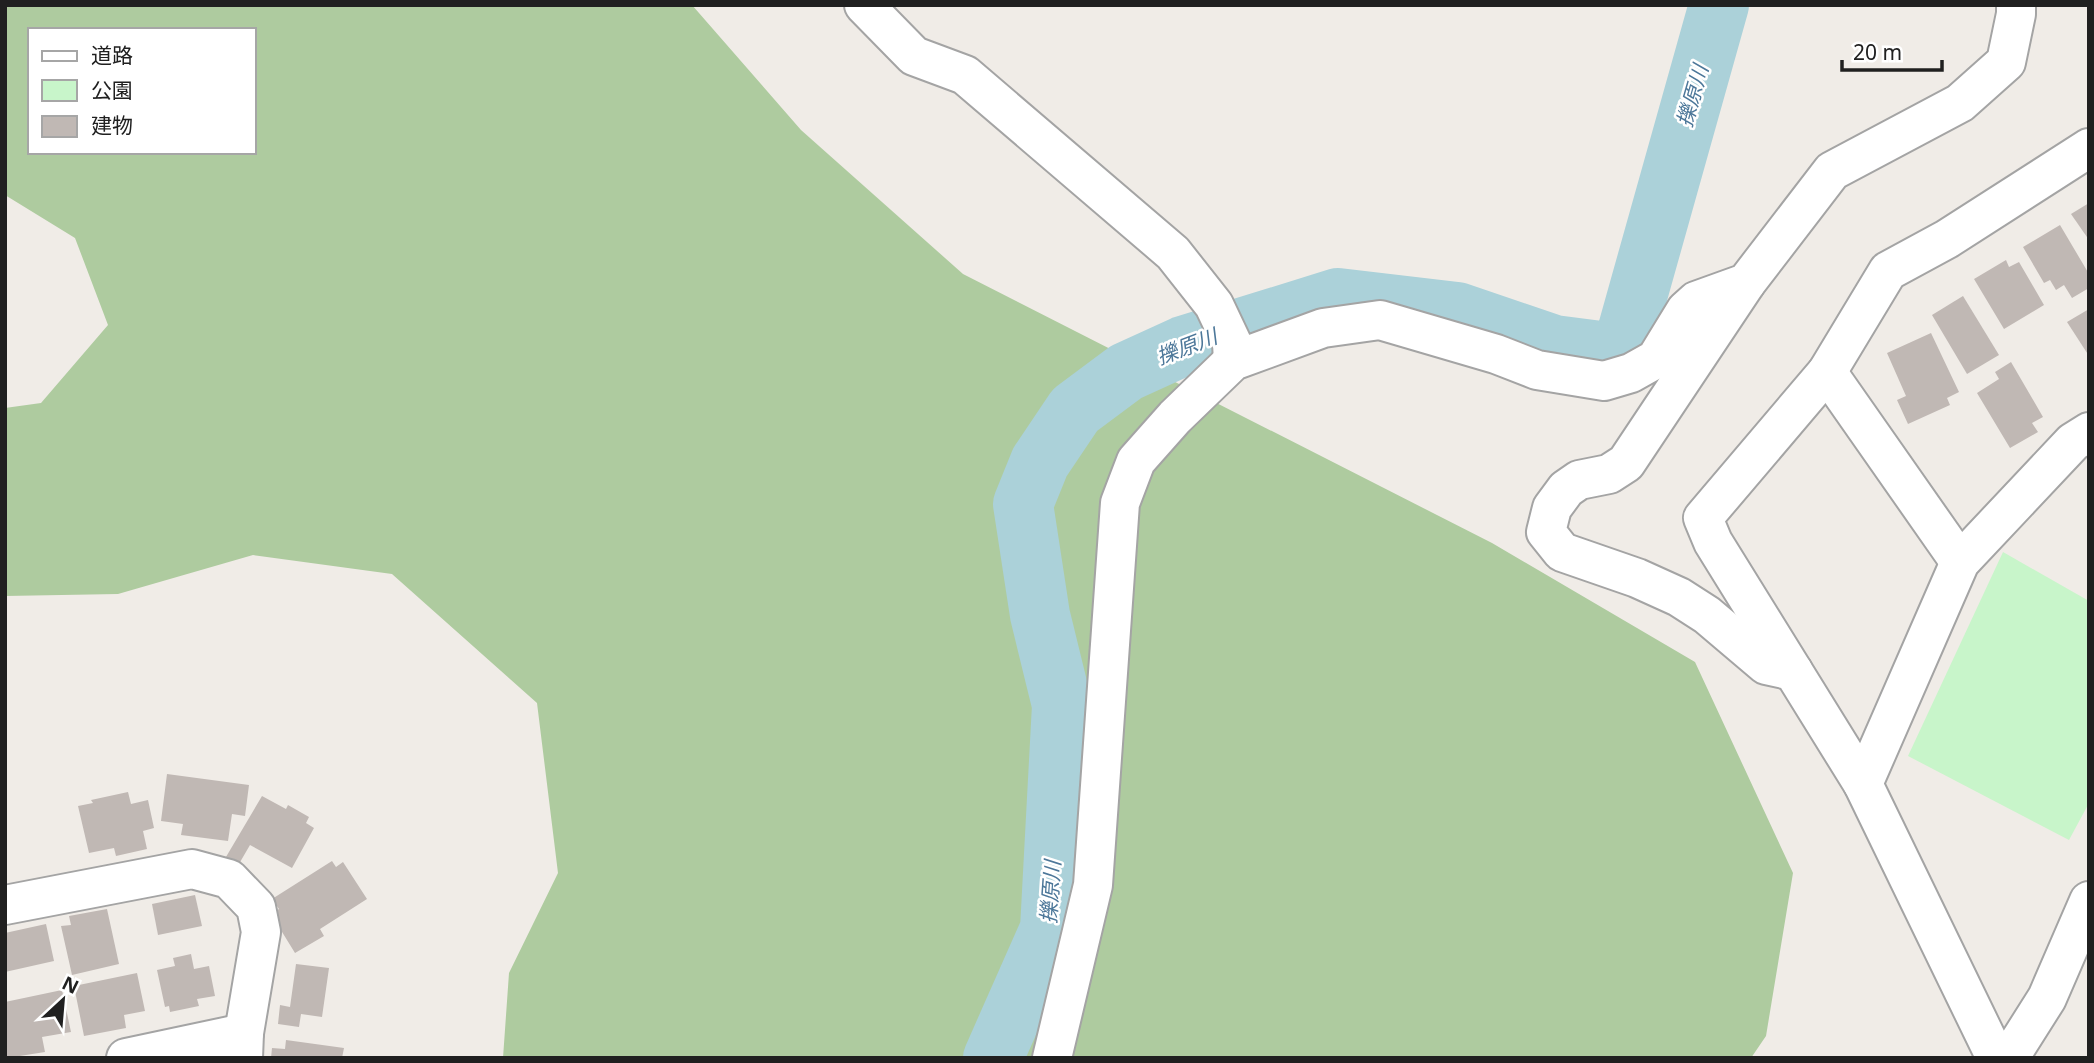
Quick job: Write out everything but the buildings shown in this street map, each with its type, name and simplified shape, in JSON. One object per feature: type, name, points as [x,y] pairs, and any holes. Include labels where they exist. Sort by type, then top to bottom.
[{"type":"street","points":[[864,5],[914,56],[965,75]]},
{"type":"street","points":[[889,5],[909,28],[1173,253],[1214,305],[1228,340]]},
{"type":"street","points":[[1793,671],[1766,665],[1707,615],[1679,597],[1637,578],[1562,552],[1546,532],[1552,508],[1566,489],[1578,480],[1609,474],[1626,463],[1746,284],[1832,171],[1960,103],[2006,62],[2016,5]]},
{"type":"street","points":[[1996,1058],[1864,784],[1713,542],[1703,518],[1826,372],[1888,271],[1947,239],[2089,148]]},
{"type":"street","points":[[1052,1058],[1093,885],[1120,503],[1136,461],[1175,417],[1228,340],[1380,320],[1496,354],[1536,370],[1604,381],[1631,373],[1656,359],[1686,310],[1696,301],[1746,284]]},
{"type":"street","points":[[1826,372],[1960,562]]},
{"type":"street","points":[[1864,784],[1960,562],[2073,442],[2089,432]]},
{"type":"street","points":[[5,905],[192,869],[229,879],[256,907],[261,932],[244,1045],[126,1058]]},
{"type":"street","points":[[2009,1058],[2047,998],[2089,901]]},
{"type":"green space","points":[[5,5],[692,5],[801,130],[963,274],[1492,543],[1695,662],[1793,873],[1766,1036],[1751,1058],[503,1058],[509,973],[558,873],[537,703],[392,574],[253,555],[118,594],[5,596],[5,408],[41,403],[108,325],[75,238],[5,195]]},
{"type":"green space","points":[[2003,552],[2089,601],[2089,803],[2069,840],[1908,756]]},
{"type":"waterway","name":"擽原川","points":[[993,1058],[1050,929],[1062,705],[1040,615],[1023,504],[1040,462],[1075,410],[1126,372],[1183,346],[1338,298],[1457,312],[1554,345],[1616,353],[1624,343],[1719,5]]}]
